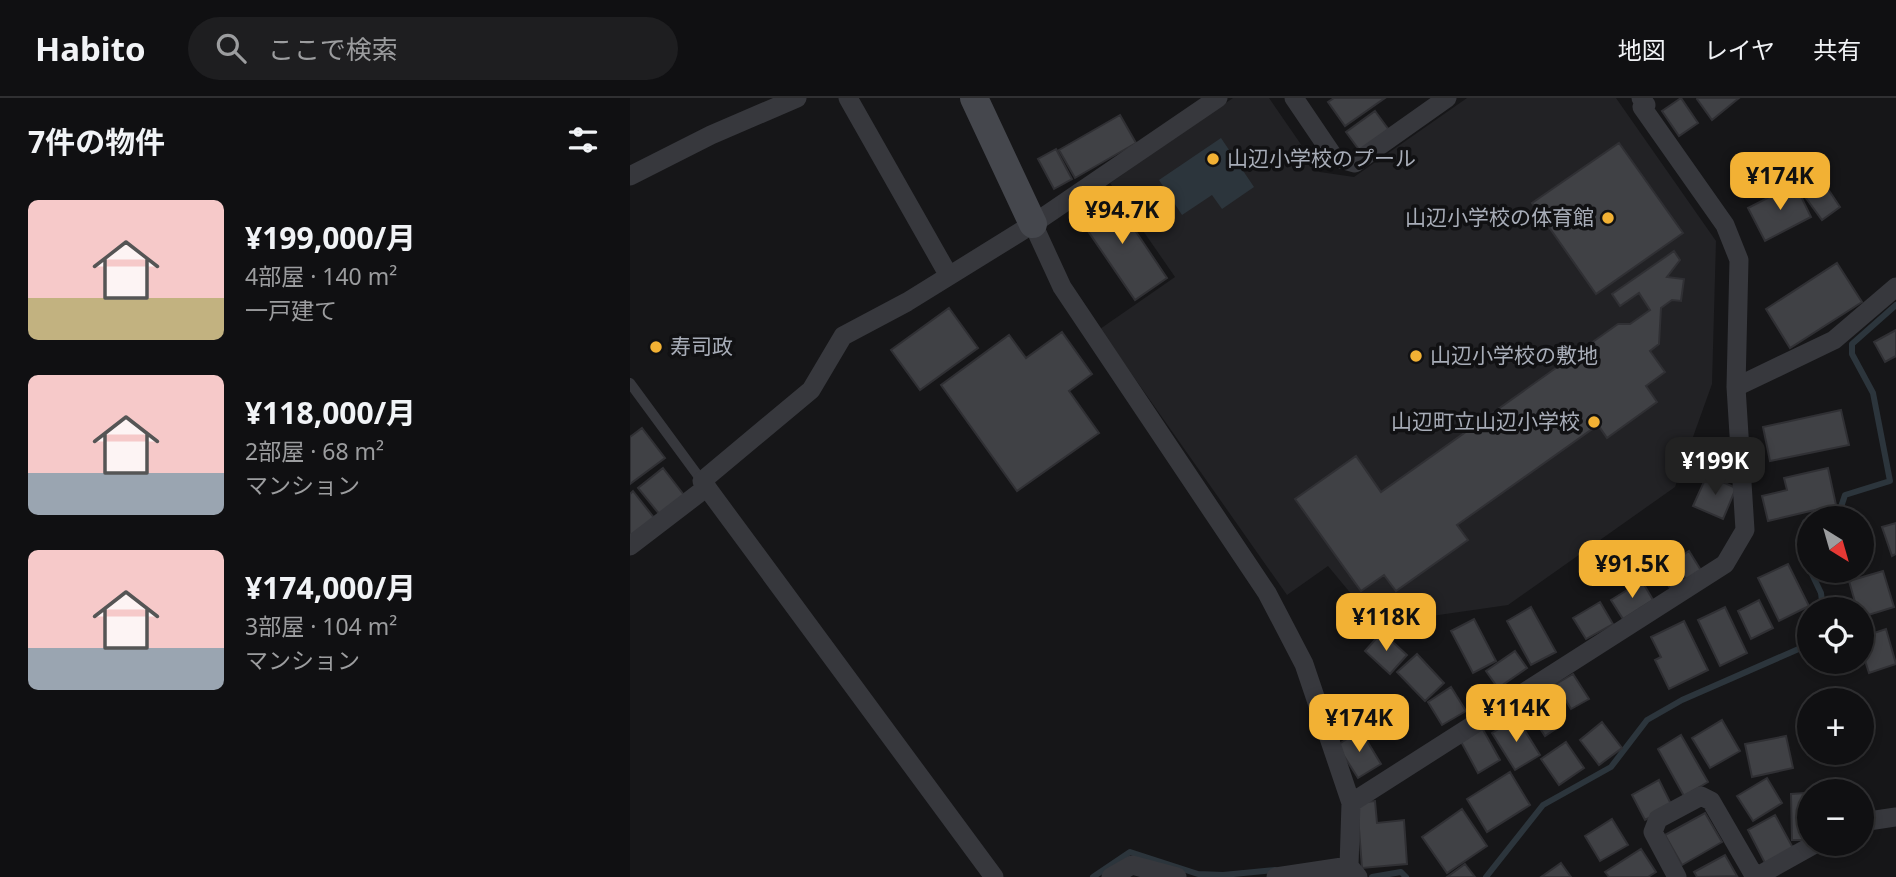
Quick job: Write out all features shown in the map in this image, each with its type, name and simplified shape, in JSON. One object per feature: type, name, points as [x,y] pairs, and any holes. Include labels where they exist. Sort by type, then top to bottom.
[{"type":"street","points":[[630,176],[711,135],[797,98]]},
{"type":"street","points":[[848,98],[949,276]]},
{"type":"street","points":[[974,98],[1062,287],[1267,593],[1304,664],[1351,803],[1353,872],[1276,877]]},
{"type":"street","points":[[630,546],[811,390],[844,336],[1033,224],[1218,98]]},
{"type":"street","points":[[1294,98],[1334,157],[1355,163],[1447,98]]},
{"type":"street","points":[[1351,803],[1725,564],[1745,530],[1736,387],[1739,260],[1725,225],[1642,107],[1648,100]]},
{"type":"street","points":[[1736,387],[1834,340],[1896,287]]},
{"type":"street","points":[[704,484],[994,877]]},
{"type":"street","points":[[1677,877],[1653,832],[1658,819],[1701,796],[1711,801],[1756,877],[1797,854]]},
{"type":"street","points":[[1874,820],[1896,817]]},
{"type":"street","points":[[1111,877],[1132,865],[1177,877]]},
{"type":"lane","points":[[630,383],[704,484]]},
{"type":"shaded area","name":"山辺小学校の敷地","points":[[1233,98],[1269,98],[1320,172],[1354,177],[1467,98],[1616,98],[1716,241],[1712,384],[1675,487],[1508,605],[1376,624],[1328,566],[1287,595],[1100,329],[1175,277],[1110,183]]},
{"type":"shaded area","name":"山辺小学校のプール","points":[[1221,138],[1254,187],[1222,209],[1212,195],[1182,215],[1159,180]]},
{"type":"building","points":[[1334,98],[1385,98],[1345,126],[1328,102]]},
{"type":"building","points":[[1681,98],[1698,123],[1679,136],[1662,111]]},
{"type":"building","points":[[1698,98],[1739,98],[1712,120],[1697,99]]},
{"type":"building","points":[[1375,111],[1389,130],[1360,151],[1346,132]]},
{"type":"building","points":[[1120,115],[1136,143],[1075,178],[1059,150]]},
{"type":"building","name":"山辺小学校の体育館","points":[[1619,143],[1683,233],[1596,294],[1532,203]]},
{"type":"building","points":[[1056,149],[1072,179],[1054,189],[1038,159]]},
{"type":"building","points":[[1822,180],[1840,207],[1822,220],[1803,194]]},
{"type":"building","points":[[1795,184],[1811,217],[1765,241],[1748,208]]},
{"type":"building","points":[[1110,193],[1167,278],[1135,300],[1077,215]]},
{"type":"building","points":[[1674,251],[1680,260],[1667,277],[1684,279],[1681,301],[1672,300],[1661,308],[1659,344],[1650,351],[1665,372],[1646,386],[1657,402],[1607,438],[1598,425],[1457,525],[1468,540],[1396,591],[1384,575],[1361,591],[1295,499],[1356,456],[1381,492],[1618,324],[1630,324],[1650,310],[1639,293],[1620,306],[1612,294]]},
{"type":"building","points":[[1837,263],[1862,302],[1790,348],[1766,309]]},
{"type":"building","points":[[949,308],[978,348],[920,390],[891,350]]},
{"type":"building","points":[[1896,330],[1896,356],[1885,362],[1874,342]]},
{"type":"building","points":[[1062,332],[1092,374],[1069,391],[1099,433],[1017,491],[941,385],[1009,335],[1026,358]]},
{"type":"building","points":[[1841,410],[1849,445],[1770,461],[1763,427]]},
{"type":"building","points":[[642,428],[665,458],[630,484],[630,437]]},
{"type":"building","points":[[663,468],[684,495],[660,515],[638,488]]},
{"type":"building","points":[[1828,468],[1836,505],[1797,506],[1797,514],[1768,521],[1762,496],[1787,490],[1784,478]]},
{"type":"building","points":[[1707,475],[1736,488],[1723,519],[1693,506]]},
{"type":"building","points":[[633,491],[655,519],[630,538],[630,494]]},
{"type":"building","points":[[1896,523],[1896,554],[1892,556],[1882,527]]},
{"type":"building","points":[[1689,551],[1702,572],[1687,581],[1674,561]]},
{"type":"building","points":[[1788,564],[1804,597],[1797,597],[1797,612],[1779,621],[1758,578]]},
{"type":"building","points":[[1673,566],[1683,583],[1671,590],[1661,573]]},
{"type":"building","points":[[1883,571],[1894,607],[1874,613],[1874,597],[1854,597],[1850,583],[1874,583],[1874,574]]},
{"type":"building","points":[[1642,581],[1653,600],[1623,619],[1611,600]]},
{"type":"building","points":[[1759,600],[1773,628],[1751,639],[1738,611]]},
{"type":"building","points":[[1600,602],[1613,624],[1586,639],[1573,618]]},
{"type":"building","points":[[1531,607],[1556,652],[1531,665],[1507,621]]},
{"type":"building","points":[[1725,607],[1747,653],[1720,666],[1698,620]]},
{"type":"building","points":[[1474,619],[1496,661],[1473,673],[1451,631]]},
{"type":"building","points":[[1684,621],[1708,670],[1669,689],[1655,660],[1661,657],[1651,637]]},
{"type":"building","points":[[1886,629],[1896,664],[1874,671],[1874,633]]},
{"type":"building","points":[[1382,632],[1407,655],[1390,674],[1365,651]]},
{"type":"building","points":[[1515,651],[1527,668],[1498,688],[1486,671]]},
{"type":"building","points":[[1417,654],[1444,683],[1425,701],[1397,672]]},
{"type":"building","points":[[1573,674],[1589,699],[1571,709],[1556,684]]},
{"type":"building","points":[[1451,687],[1466,711],[1442,725],[1428,702]]},
{"type":"building","points":[[1346,705],[1358,728],[1341,737],[1328,714]]},
{"type":"building","points":[[1547,706],[1560,726],[1545,736],[1532,716]]},
{"type":"building","points":[[1517,718],[1540,755],[1515,770],[1492,733]]},
{"type":"building","points":[[1722,720],[1740,751],[1710,768],[1692,738]]},
{"type":"building","points":[[1602,722],[1622,748],[1599,765],[1580,740]]},
{"type":"building","points":[[1481,726],[1500,760],[1478,773],[1459,738]]},
{"type":"building","points":[[1361,731],[1381,764],[1358,778],[1337,745]]},
{"type":"building","points":[[1681,735],[1708,782],[1684,796],[1658,749]]},
{"type":"building","points":[[1786,736],[1793,768],[1752,777],[1745,744]]},
{"type":"building","points":[[1566,742],[1584,768],[1559,785],[1541,759]]},
{"type":"building","points":[[1510,772],[1530,805],[1487,832],[1467,799]]},
{"type":"building","points":[[1767,778],[1782,803],[1753,821],[1737,796]]},
{"type":"building","points":[[1659,780],[1672,806],[1645,820],[1632,795]]},
{"type":"building","points":[[1791,794],[1797,794],[1797,840],[1792,840]]},
{"type":"building","points":[[1375,801],[1377,823],[1404,820],[1407,864],[1362,868],[1357,803]]},
{"type":"building","points":[[1462,809],[1487,846],[1447,873],[1422,837]]},
{"type":"building","points":[[1705,813],[1722,842],[1682,865],[1665,835]]},
{"type":"building","points":[[1775,815],[1793,848],[1765,863],[1748,830]]},
{"type":"building","points":[[1612,819],[1628,845],[1600,861],[1585,836]]},
{"type":"building","points":[[1641,849],[1656,872],[1648,877],[1609,877],[1605,872]]},
{"type":"building","points":[[1725,855],[1737,876],[1697,877],[1694,872]]},
{"type":"building","points":[[1561,863],[1571,877],[1541,877]]},
{"type":"building","points":[[1465,864],[1475,877],[1447,877]]},
{"type":"waterway","points":[[1841,506],[1845,495],[1890,481],[1873,393],[1852,354],[1852,344],[1896,305]]},
{"type":"waterway","points":[[1816,583],[1822,597]]},
{"type":"waterway","points":[[1486,877],[1543,805],[1611,767],[1647,720],[1682,700],[1797,650]]},
{"type":"waterway","points":[[1093,877],[1130,852],[1198,874],[1223,875],[1275,870]]},
{"type":"waterway","points":[[1372,877],[1401,872],[1406,877]]},
{"type":"place","name":"山辺小学校のプール","points":[[1213,159]]},
{"type":"place","name":"山辺小学校の体育館","points":[[1608,218]]},
{"type":"place","name":"寿司政","points":[[656,347]]},
{"type":"place","name":"山辺小学校の敷地","points":[[1416,356]]},
{"type":"place","name":"山辺町立山辺小学校","points":[[1594,422]]}]
